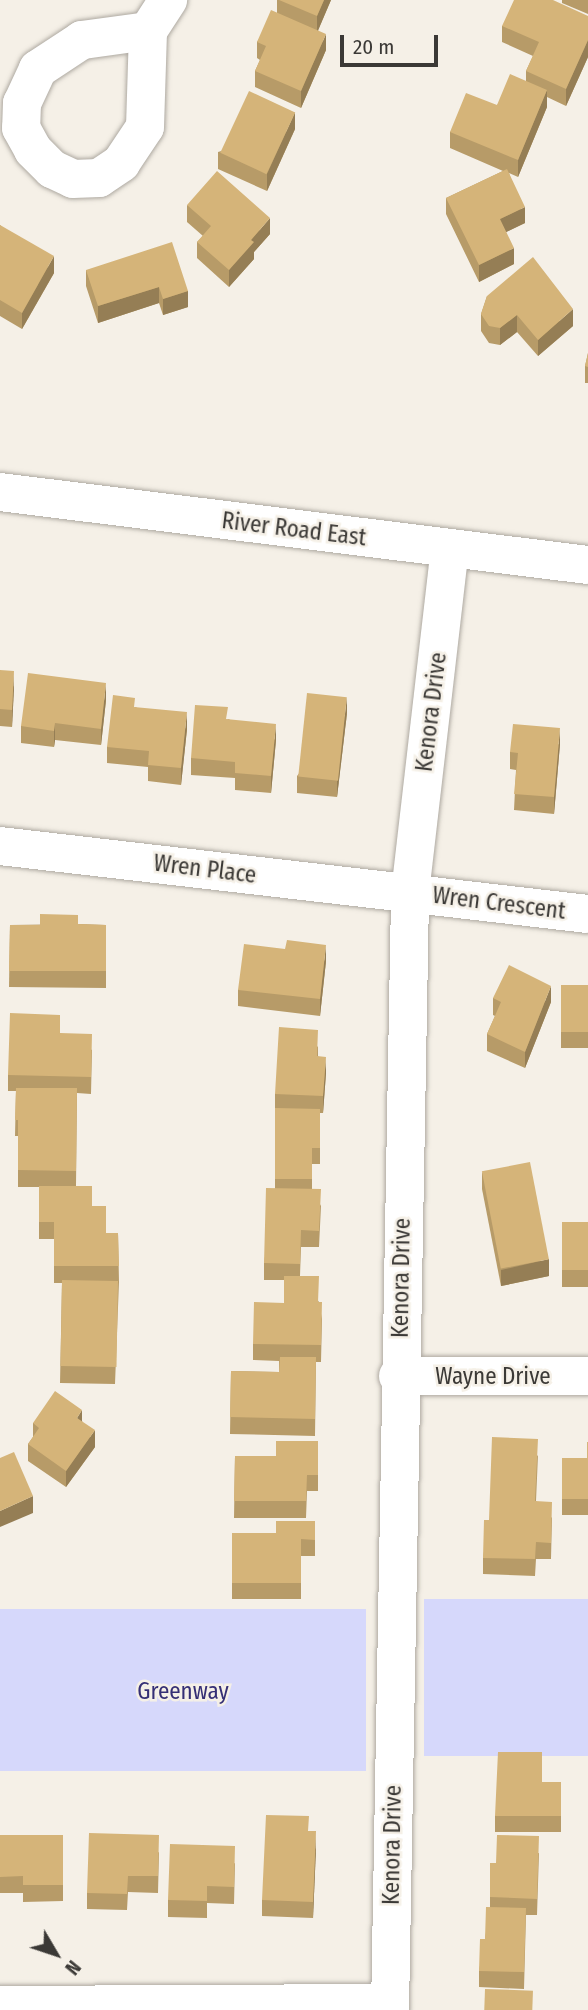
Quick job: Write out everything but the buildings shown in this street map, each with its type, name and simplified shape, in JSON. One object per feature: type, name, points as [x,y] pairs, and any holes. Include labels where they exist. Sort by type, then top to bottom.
[{"type":"street","name":"River Road East","points":[[0,492],[588,565]]},
{"type":"street","name":"Kenora Drive","points":[[390,2007],[398,1376],[410,893],[450,548]]},
{"type":"street","name":"Wren Place","points":[[0,846],[410,893]]},
{"type":"street","name":"Wren Crescent","points":[[410,893],[588,914]]},
{"type":"street","name":"Wayne Drive","points":[[398,1376],[588,1376]]},
{"type":"street","points":[[0,2005],[390,2007]]},
{"type":"green space","points":[[424,1599],[588,1599],[588,1756],[424,1756]]},
{"type":"green space","name":"Greenway","points":[[0,1609],[366,1609],[366,1771],[0,1771]]}]
